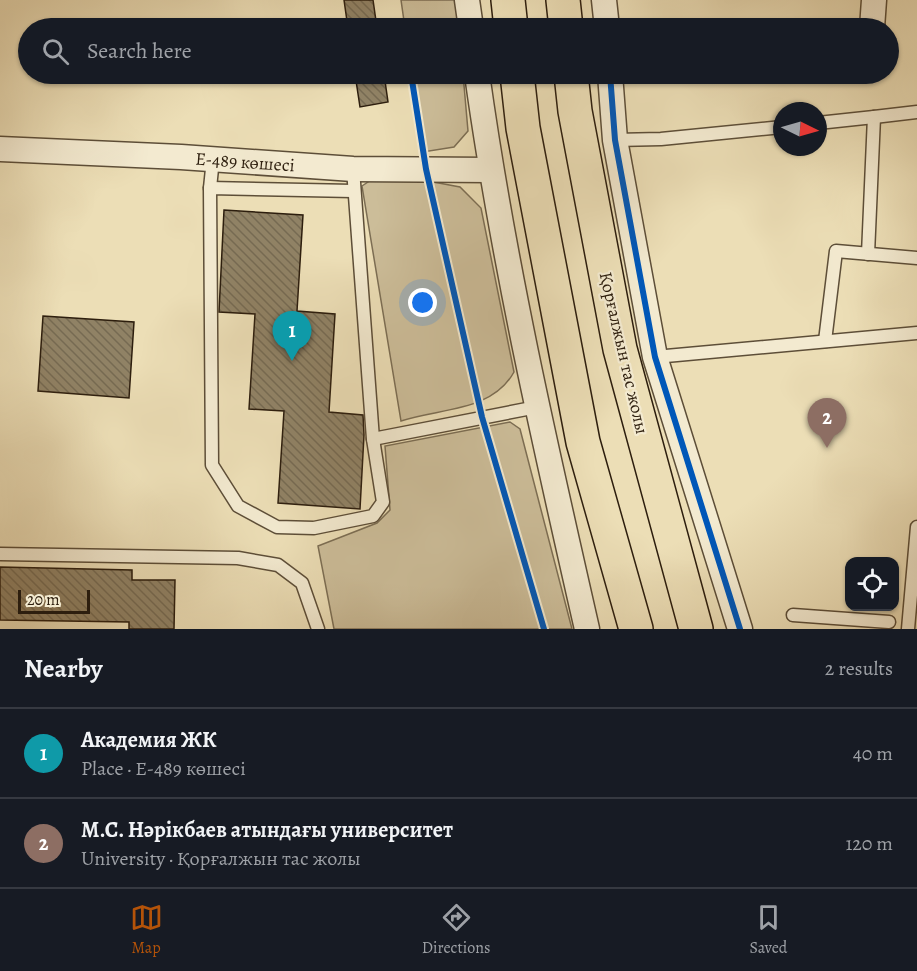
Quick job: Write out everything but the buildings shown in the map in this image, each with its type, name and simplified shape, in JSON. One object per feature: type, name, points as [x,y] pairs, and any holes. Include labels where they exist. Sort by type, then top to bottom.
[{"type":"main road","points":[[508,0],[511,18]]},
{"type":"main road","points":[[563,0],[565,18]]},
{"type":"main road","points":[[518,84],[523,128],[583,442],[636,629]]},
{"type":"main road","name":"Қорғалжын тас жолы","points":[[572,84],[575,111],[620,349],[696,629]]},
{"type":"street","points":[[467,0],[470,18]]},
{"type":"street","points":[[604,0],[605,18]]},
{"type":"street","points":[[873,18],[874,0]]},
{"type":"street","points":[[478,84],[490,170],[537,407],[587,629]]},
{"type":"street","points":[[611,84],[615,140],[655,357],[740,629]]},
{"type":"street","name":"Е-489 көшесі","points":[[0,149],[213,159],[353,180],[490,170]]},
{"type":"lane","points":[[827,122],[917,112]]},
{"type":"lane","points":[[868,254],[874,117]]},
{"type":"lane","points":[[615,140],[661,139],[773,128]]},
{"type":"lane","points":[[210,188],[353,180],[373,440],[383,502],[373,516],[314,528],[277,527],[238,506],[212,465],[210,188],[213,159]]},
{"type":"lane","points":[[825,341],[836,251],[917,258]]},
{"type":"lane","points":[[655,357],[917,333]]},
{"type":"lane","points":[[373,440],[537,407]]},
{"type":"lane","points":[[908,629],[917,527]]},
{"type":"lane","points":[[0,554],[238,558],[278,565],[302,583],[318,629]]},
{"type":"lane","points":[[793,615],[889,621]]},
{"type":"shaded area","points":[[401,0],[456,0],[458,18],[404,18]]},
{"type":"shaded area","points":[[413,84],[464,84],[468,131],[454,147],[423,152]]},
{"type":"shaded area","points":[[371,180],[428,181],[460,187],[481,208],[514,372],[493,395],[464,407],[401,421],[362,186]]},
{"type":"shaded area","points":[[510,422],[520,429],[572,629],[334,629],[318,546],[377,523],[390,510],[385,446]]},
{"type":"cycle path","points":[[413,84],[426,169],[482,417],[544,629]]},
{"type":"cycle path","points":[[611,84],[615,140],[655,357],[740,629]]},
{"type":"place","name":"Академия ЖК","points":[[292,361]]},
{"type":"place","name":"М.С. Нәрікбаев атындағы университет","points":[[827,448]]}]
